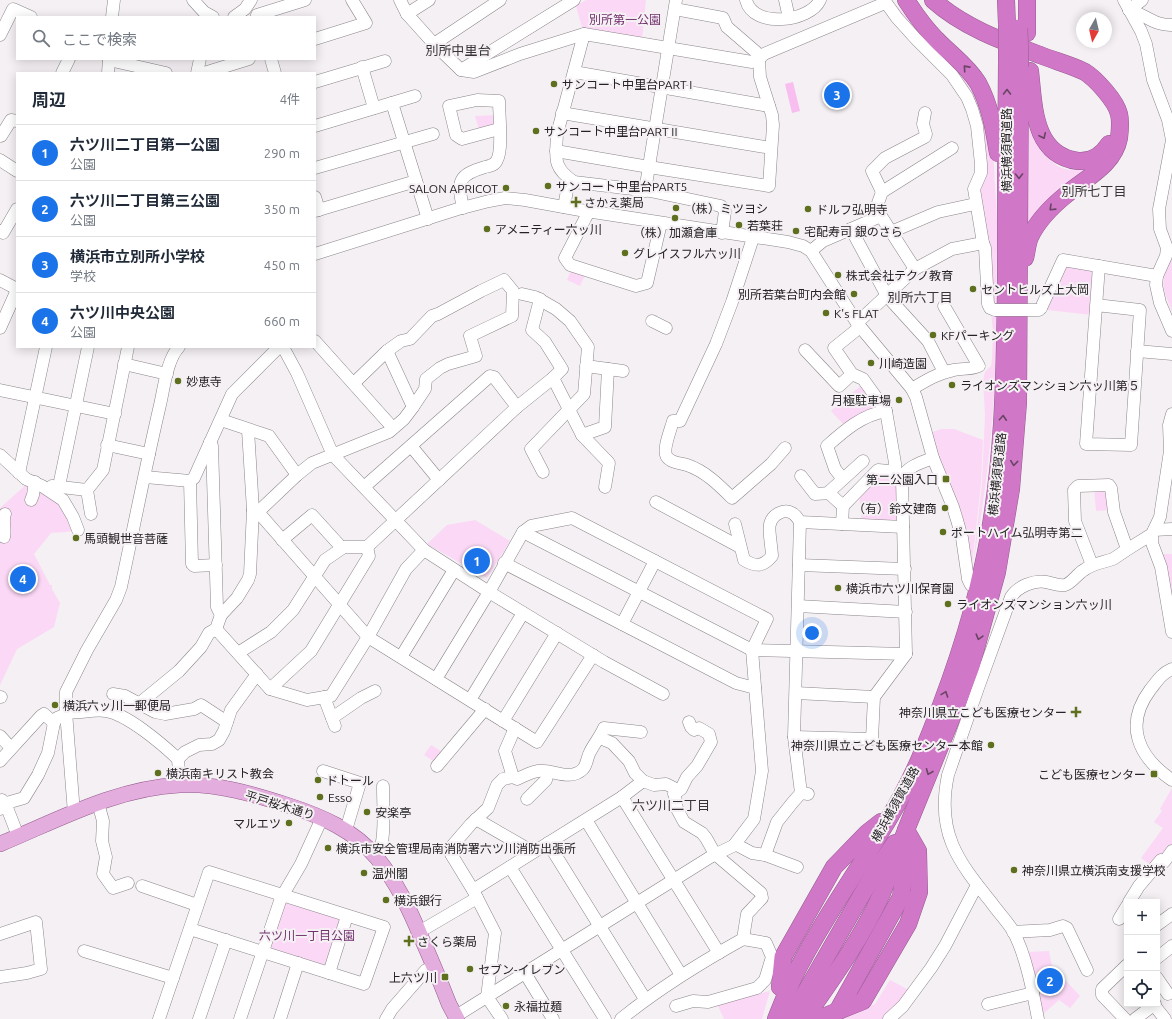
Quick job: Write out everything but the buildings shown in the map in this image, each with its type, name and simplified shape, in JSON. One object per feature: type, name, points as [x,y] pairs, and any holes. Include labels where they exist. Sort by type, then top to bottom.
[{"type":"highway","points":[[906,0],[936,40],[952,54],[977,82],[987,102],[994,128],[1000,166],[1000,316]]},
{"type":"highway","points":[[922,0],[938,15],[978,37],[1077,75],[1096,88],[1112,112],[1113,137],[1105,151],[1094,159],[1082,161],[1070,160],[1056,153],[1046,144],[1039,129],[1034,108],[1019,66],[1018,29],[1027,0]]},
{"type":"highway","points":[[933,0],[962,22],[1086,73],[1104,89],[1119,113],[1121,130],[1118,144],[1109,159],[1094,174],[1067,194],[1044,215],[1029,239],[1025,258],[1019,340]]},
{"type":"highway","name":"横浜横須賀道路","points":[[1006,0],[1018,29]]},
{"type":"highway","name":"横浜横須賀道路","points":[[819,1015],[838,969],[878,904],[908,837],[971,666],[997,572],[1011,489],[1018,403],[1018,29],[1020,0]]},
{"type":"highway","name":"横浜横須賀道路","points":[[776,1019],[802,960],[883,832],[918,761],[959,656],[983,568],[1000,458],[1004,400],[1000,316],[1019,66]]},
{"type":"highway","points":[[780,987],[783,957],[834,867],[867,833],[892,813]]},
{"type":"highway","points":[[819,1015],[807,990],[809,975],[877,851],[883,832]]},
{"type":"highway","points":[[769,1019],[788,967],[813,917],[843,869],[883,832]]},
{"type":"highway","points":[[782,1019],[804,973],[883,832]]},
{"type":"highway","points":[[819,1015],[856,927],[887,867],[908,837]]},
{"type":"highway","points":[[819,1015],[901,897],[908,837]]},
{"type":"highway","points":[[819,1015],[863,1001],[908,924],[918,892],[918,851],[908,837]]},
{"type":"highway","points":[[807,990],[876,870],[908,837]]},
{"type":"highway","points":[[819,1015],[905,904],[908,892],[908,837]]},
{"type":"highway","points":[[772,1019],[787,980],[819,920],[861,853]]},
{"type":"main road","name":"平戸桜木通り","points":[[0,844],[98,803],[131,793],[180,785],[211,787],[252,795],[306,811],[346,830],[357,838],[378,859],[396,884],[407,904],[457,1018]]},
{"type":"street","points":[[112,16],[114,0]]},
{"type":"street","points":[[193,0],[210,16]]},
{"type":"street","points":[[251,0],[257,16],[305,0]]},
{"type":"street","points":[[235,16],[245,9],[251,0]]},
{"type":"street","points":[[316,38],[366,23],[352,0]]},
{"type":"street","points":[[400,0],[408,14],[434,44],[461,70],[474,72],[520,54],[584,34],[752,62],[764,54],[885,2],[916,39],[952,74],[967,97],[975,117],[980,145],[981,173],[974,189],[975,204],[984,245],[988,304],[990,308],[1000,316],[1039,310],[1063,260],[1157,276]]},
{"type":"street","points":[[408,14],[429,0]]},
{"type":"street","points":[[434,44],[500,0]]},
{"type":"street","points":[[461,70],[559,4],[574,0]]},
{"type":"street","points":[[746,0],[746,3],[754,12],[763,18],[774,20],[808,13],[814,9],[820,0]]},
{"type":"street","points":[[786,0],[789,18]]},
{"type":"street","points":[[1126,5],[1142,0]]},
{"type":"street","points":[[556,151],[649,167],[769,186],[773,125],[772,115],[760,77],[758,59],[756,52],[727,27],[723,18],[675,4],[661,88],[655,129],[649,167],[645,191]]},
{"type":"street","points":[[1126,5],[1158,24],[1172,25]]},
{"type":"street","points":[[1126,5],[1141,31],[1146,44],[1153,80],[1168,120],[1172,140],[1170,158],[1159,209],[1160,226],[1167,248],[1166,256],[1157,276],[1157,292],[1172,331]]},
{"type":"street","points":[[0,35],[13,9],[29,16]]},
{"type":"street","points":[[584,34],[557,134],[556,151],[558,169],[574,182],[645,191],[721,206],[725,211],[722,233]]},
{"type":"street","points":[[62,72],[68,60]]},
{"type":"street","points":[[108,72],[109,60],[161,72]]},
{"type":"street","points":[[197,72],[200,60]]},
{"type":"street","points":[[207,72],[246,60]]},
{"type":"street","points":[[271,60],[275,72]]},
{"type":"street","points":[[316,82],[385,61]]},
{"type":"street","points":[[362,67],[374,108]]},
{"type":"street","points":[[574,72],[769,106]]},
{"type":"street","points":[[316,126],[415,96]]},
{"type":"street","points":[[463,208],[460,192],[462,179],[471,171],[493,165],[497,161],[499,155],[499,129],[499,101],[477,100],[448,106],[456,135],[462,139],[499,129]]},
{"type":"street","points":[[392,103],[428,219]]},
{"type":"street","points":[[562,113],[771,148]]},
{"type":"street","points":[[882,192],[872,171],[885,158],[925,137],[926,134],[923,124],[925,113]]},
{"type":"street","points":[[0,136],[11,120],[16,121]]},
{"type":"street","points":[[316,168],[433,134]]},
{"type":"street","points":[[915,269],[881,216],[878,204],[882,192],[952,148]]},
{"type":"street","points":[[0,160],[16,170]]},
{"type":"street","points":[[317,211],[416,180]]},
{"type":"street","points":[[564,207],[568,185],[574,182]]},
{"type":"street","points":[[316,254],[463,208],[505,198],[525,200],[753,238],[788,242],[811,250],[858,325],[912,389],[916,397],[933,458],[953,507],[962,538],[968,579],[971,586]]},
{"type":"street","points":[[891,232],[938,212],[975,204]]},
{"type":"street","points":[[1,235],[16,211]]},
{"type":"street","points":[[588,211],[565,258],[570,265],[636,286],[647,283],[661,223]]},
{"type":"street","points":[[811,250],[823,241],[881,216]]},
{"type":"street","points":[[851,229],[887,296],[928,341],[944,372]]},
{"type":"street","points":[[753,238],[732,302],[716,344],[680,421],[673,421],[665,450],[666,457],[702,472],[710,477],[732,498],[771,464],[785,448]]},
{"type":"street","points":[[794,737],[872,739],[874,697],[906,654],[902,478],[895,462],[886,411],[863,379],[852,374],[834,348],[915,269],[952,249],[984,245]]},
{"type":"street","points":[[1096,305],[1140,310],[1131,445],[1086,444],[1096,305],[1099,266]]},
{"type":"street","points":[[0,280],[16,288]]},
{"type":"street","points":[[255,511],[312,463],[389,432],[404,419],[413,407],[425,389],[426,379],[440,368],[448,364],[476,356],[470,336],[512,316],[513,291],[504,280],[432,316],[410,338],[401,341],[387,351],[354,382]]},
{"type":"street","points":[[0,328],[16,291]]},
{"type":"street","points":[[522,294],[535,296],[556,309],[570,321],[588,347],[584,394],[531,449],[543,472]]},
{"type":"street","points":[[238,653],[270,632],[293,610],[325,560],[344,547],[367,547],[517,408],[562,369],[545,342],[532,330],[540,299]]},
{"type":"street","points":[[912,389],[944,372],[955,369],[975,368],[979,366],[943,304]]},
{"type":"street","points":[[652,321],[666,328]]},
{"type":"street","points":[[316,342],[354,382],[393,428]]},
{"type":"street","points":[[19,473],[46,348]]},
{"type":"street","points":[[59,486],[88,348]]},
{"type":"street","points":[[91,514],[87,490],[103,470],[128,348]]},
{"type":"street","points":[[74,813],[65,700],[69,686],[87,650],[116,600],[121,587],[149,454],[168,374],[173,354],[178,348]]},
{"type":"street","points":[[144,477],[190,481],[194,478],[232,394],[277,348]]},
{"type":"street","points":[[284,348],[297,373],[333,455],[424,550],[523,613],[593,655],[663,694]]},
{"type":"street","points":[[805,350],[839,386],[852,374]]},
{"type":"street","points":[[387,351],[413,407]]},
{"type":"street","points":[[1137,351],[1172,354]]},
{"type":"street","points":[[124,364],[168,374]]},
{"type":"street","points":[[586,366],[623,370]]},
{"type":"street","points":[[582,436],[604,427],[608,369]]},
{"type":"street","points":[[364,488],[490,376],[494,377],[517,408]]},
{"type":"street","points":[[553,378],[570,409],[582,436],[609,463],[605,487]]},
{"type":"street","points":[[0,390],[115,414]]},
{"type":"street","points":[[842,478],[835,469],[827,446],[851,425],[875,413],[886,411]]},
{"type":"street","points":[[1172,414],[1169,425],[1170,451],[1160,517],[1153,532],[1152,543],[1161,567],[1172,632]]},
{"type":"street","points":[[220,420],[269,436],[296,476]]},
{"type":"street","points":[[140,703],[179,671],[201,647],[210,634],[216,629],[221,615],[237,598],[248,580],[250,574],[255,511],[248,430]]},
{"type":"street","points":[[210,442],[212,446],[217,607],[221,615]]},
{"type":"street","points":[[107,445],[149,454]]},
{"type":"street","points":[[411,446],[439,480]]},
{"type":"street","points":[[0,455],[26,479],[39,484],[62,500],[73,517],[78,530]]},
{"type":"street","points":[[842,524],[843,506],[878,470],[908,470],[933,458]]},
{"type":"street","points":[[831,492],[830,490],[842,478],[862,461]]},
{"type":"street","points":[[802,476],[815,494],[831,492]]},
{"type":"street","points":[[190,481],[192,564],[194,566],[216,565]]},
{"type":"street","points":[[39,484],[87,490]]},
{"type":"street","points":[[31,500],[39,484]]},
{"type":"street","points":[[1092,565],[1075,521],[1074,490],[1078,486],[1109,485],[1111,488],[1114,512],[1127,549]]},
{"type":"street","points":[[831,492],[843,506]]},
{"type":"street","points":[[656,502],[740,547]]},
{"type":"street","points":[[255,511],[368,637],[537,742],[593,655]]},
{"type":"street","points":[[735,524],[744,560],[752,565],[760,565],[767,562],[772,556],[769,525],[772,518],[785,511],[791,512],[800,522],[794,737],[804,794],[792,802],[777,822],[765,855]]},
{"type":"street","points":[[4,537],[4,518],[6,514]]},
{"type":"street","points":[[282,540],[312,515],[342,548]]},
{"type":"street","points":[[436,679],[489,592],[523,532],[531,526],[572,518],[766,619],[752,650],[762,772],[754,819],[735,844],[715,854],[674,879],[487,997],[457,1018]]},
{"type":"street","points":[[800,522],[903,527]]},
{"type":"street","points":[[1038,1019],[1033,993],[1023,958],[1013,932],[977,885],[954,850],[948,835],[945,815],[945,788],[952,761],[996,625],[1015,591],[1036,582],[1059,585],[1066,584],[1072,581],[1083,570],[1092,565],[1112,559],[1153,532],[1172,529]]},
{"type":"street","points":[[523,532],[752,650],[906,654]]},
{"type":"street","points":[[270,689],[311,651],[369,556],[367,547]]},
{"type":"street","points":[[216,629],[270,689],[307,700],[331,696],[368,637],[406,569],[424,550]]},
{"type":"street","points":[[622,624],[655,561]]},
{"type":"street","points":[[504,564],[736,683],[755,688]]},
{"type":"street","points":[[799,565],[905,569]]},
{"type":"street","points":[[401,657],[454,570]]},
{"type":"street","points":[[798,606],[906,612]]},
{"type":"street","points":[[470,700],[523,613]]},
{"type":"street","points":[[503,721],[557,633]]},
{"type":"street","points":[[1172,669],[1163,673],[1143,700],[1137,719],[1138,739],[1149,760],[1172,780]]},
{"type":"street","points":[[178,759],[185,752],[199,745],[212,744],[219,740],[231,710],[257,674]]},
{"type":"street","points":[[324,697],[334,722],[361,698],[375,691]]},
{"type":"street","points":[[796,693],[874,697]]},
{"type":"street","points":[[113,694],[125,696],[155,712],[165,714],[194,709],[201,705],[227,722]]},
{"type":"street","points":[[437,766],[485,709]]},
{"type":"street","points":[[18,836],[2,804],[24,798],[38,775],[48,753],[54,723],[57,718],[66,713],[77,713],[91,710],[108,711],[127,719],[160,742],[178,759],[180,785]]},
{"type":"street","points":[[0,761],[41,716],[44,714],[54,723]]},
{"type":"street","points":[[674,794],[681,789],[687,776],[697,766],[711,742],[709,734],[699,728],[694,730],[689,722]]},
{"type":"street","points":[[502,1019],[487,997],[495,933],[475,894],[451,854],[452,846],[488,808],[497,785],[503,780],[513,777],[518,779],[538,771],[572,775],[578,773],[584,768],[590,752],[600,738],[604,728],[606,727],[641,732]]},
{"type":"street","points":[[513,777],[504,751],[515,728]]},
{"type":"street","points":[[0,736],[11,748]]},
{"type":"street","points":[[600,738],[612,743],[629,761],[635,773],[643,781],[654,785],[666,784],[674,788],[677,809],[684,822],[702,833],[715,854],[761,893],[762,898],[748,914],[743,939]]},
{"type":"street","points":[[322,771],[360,784],[346,830]]},
{"type":"street","points":[[527,799],[546,780],[548,772]]},
{"type":"street","points":[[419,932],[475,894],[510,867],[622,797],[643,781]]},
{"type":"street","points":[[378,859],[383,846],[384,837],[383,786]]},
{"type":"street","points":[[622,797],[719,953]]},
{"type":"street","points":[[98,803],[103,821],[102,841],[106,857],[104,874],[113,888],[128,883]]},
{"type":"street","points":[[240,1019],[282,895],[300,864],[322,818]]},
{"type":"street","points":[[476,819],[533,852]]},
{"type":"street","points":[[586,820],[681,975]]},
{"type":"street","points":[[548,843],[645,999]]},
{"type":"street","points":[[735,844],[752,853],[765,855],[797,867]]},
{"type":"street","points":[[1131,899],[1160,860],[1164,862],[1172,850]]},
{"type":"street","points":[[510,867],[605,1019]]},
{"type":"street","points":[[160,1019],[197,905],[209,872],[384,928],[364,984],[190,929]]},
{"type":"street","points":[[889,1019],[903,1006],[931,968],[945,946],[977,885]]},
{"type":"street","points":[[142,886],[197,905]]},
{"type":"street","points":[[1119,919],[1124,911]]},
{"type":"street","points":[[1160,924],[1172,914]]},
{"type":"street","points":[[329,973],[347,916]]},
{"type":"street","points":[[0,934],[36,922],[41,969],[27,973],[0,977]]},
{"type":"street","points":[[1013,932],[1050,930],[1063,926],[1067,928],[1087,970]]},
{"type":"street","points":[[621,1019],[645,999],[681,975],[743,939],[766,943],[772,957],[765,980],[757,988],[708,1002],[694,1001],[676,1006]]},
{"type":"street","points":[[199,1019],[226,940]]},
{"type":"street","points":[[1160,956],[1172,946]]},
{"type":"street","points":[[84,951],[173,978]]},
{"type":"street","points":[[280,1019],[298,963]]},
{"type":"street","points":[[386,1019],[392,1009],[426,970],[434,966]]},
{"type":"street","points":[[1124,968],[1102,989],[1102,995],[1125,1019]]},
{"type":"street","points":[[525,973],[553,1019]]},
{"type":"street","points":[[1160,981],[1170,993],[1160,1001]]},
{"type":"street","points":[[988,1004],[1033,993]]},
{"type":"street","points":[[1135,1019],[1152,1007]]},
{"type":"street","points":[[1158,1007],[1165,1019]]},
{"type":"green space","name":"別所第一公園","points":[[586,0],[646,0],[642,39],[583,31],[576,6]]},
{"type":"green space","points":[[892,6],[898,7],[915,28],[944,50],[981,98],[993,149],[998,239],[995,305],[993,305],[978,192],[985,180],[984,153],[971,99]]},
{"type":"green space","points":[[496,115],[496,126],[479,130],[475,116]]},
{"type":"green space","points":[[1026,122],[1031,122],[1041,144],[1051,160],[1057,166],[1072,170],[1092,168],[1026,230]]},
{"type":"green space","points":[[1172,257],[1172,311],[1163,284],[1165,272]]},
{"type":"green space","points":[[1066,265],[1095,269],[1092,315],[1047,310]]},
{"type":"green space","points":[[572,268],[586,273],[580,286],[567,280]]},
{"type":"green space","points":[[991,311],[996,312],[993,408],[987,471],[973,565],[982,483],[985,415],[983,380],[985,372],[991,366],[992,358],[993,332]]},
{"type":"green space","points":[[863,384],[880,406],[844,425],[831,411]]},
{"type":"green space","points":[[941,429],[954,429],[983,440],[981,483],[972,565],[965,529],[930,433]]},
{"type":"green space","points":[[894,472],[899,475],[899,524],[862,522],[859,495],[879,474]]},
{"type":"green space","points":[[28,483],[49,493],[68,515],[75,530],[51,533],[34,554],[50,585],[52,585],[52,589],[60,603],[54,627],[17,649],[0,685],[0,508]]},
{"type":"green space","points":[[1105,488],[1110,510],[1096,511],[1094,489]]},
{"type":"green space","points":[[475,520],[510,541],[487,578],[427,544],[447,525]]},
{"type":"green space","points":[[1162,554],[1172,554],[1172,614]]},
{"type":"green space","points":[[431,745],[444,753],[436,763],[424,755]]},
{"type":"green space","points":[[1172,788],[1172,846],[1152,866],[1141,858],[1163,828],[1154,822],[1162,811],[1160,809]]},
{"type":"green space","name":"六ツ川一丁目公園","points":[[284,901],[341,919],[325,967],[268,948]]},
{"type":"green space","points":[[1049,951],[1052,966],[1080,996],[1070,1008],[1059,1000],[1043,1014],[1026,952]]},
{"type":"green space","points":[[890,980],[909,990],[892,1013],[882,1019],[838,1019],[875,1004]]},
{"type":"green space","points":[[770,991],[762,1019],[724,1019],[717,1004]]},
{"type":"shaded area","points":[[793,82],[800,111],[792,113],[785,84]]},
{"type":"place","name":"サンコート中里台PART I","points":[[554,84]]},
{"type":"place","name":"横浜市立別所小学校","points":[[837,95]]},
{"type":"place","name":"サンコート中里台PART II","points":[[536,131]]},
{"type":"place","name":"サンコート中里台PART5","points":[[548,186]]},
{"type":"place","name":"SALON APRICOT","points":[[506,188]]},
{"type":"place","name":"さかえ薬局","points":[[576,202]]},
{"type":"place","name":"（株）ミツヨシ","points":[[676,208]]},
{"type":"place","name":"ドルフ弘明寺","points":[[808,209]]},
{"type":"place","name":"（株）加瀬倉庫","points":[[675,218]]},
{"type":"place","name":"若葉荘","points":[[739,225]]},
{"type":"place","name":"アメニティー六ッ川","points":[[487,229]]},
{"type":"place","name":"宅配寿司 銀のさら","points":[[796,231]]},
{"type":"place","name":"グレイスフル六ッ川","points":[[625,253]]},
{"type":"place","name":"株式会社テクノ教育","points":[[838,275]]},
{"type":"place","name":"セントヒルズ上大岡","points":[[973,289]]},
{"type":"place","name":"別所若葉台町内会館","points":[[854,294]]},
{"type":"place","name":"K's FLAT","points":[[826,313]]},
{"type":"place","name":"KFパーキング","points":[[933,335]]},
{"type":"place","name":"川崎造園","points":[[871,363]]},
{"type":"place","name":"妙恵寺","points":[[178,381]]},
{"type":"place","name":"ライオンズマンション六ッ川第５","points":[[952,385]]},
{"type":"place","name":"月極駐車場","points":[[899,400]]},
{"type":"place","name":"第二公園入口","points":[[946,479]]},
{"type":"place","name":"（有）鈴文建商","points":[[945,508]]},
{"type":"place","name":"ポートハイム弘明寺第二","points":[[943,532]]},
{"type":"place","name":"馬頭観世音菩薩","points":[[76,538]]},
{"type":"place","name":"六ツ川二丁目第一公園","points":[[477,561]]},
{"type":"place","name":"六ツ川中央公園","points":[[23,579]]},
{"type":"place","name":"横浜市六ツ川保育園","points":[[838,588]]},
{"type":"place","name":"ライオンズマンション六ッ川","points":[[948,604]]},
{"type":"place","name":"横浜六ッ川一郵便局","points":[[55,705]]},
{"type":"place","name":"神奈川県立こども医療センター","points":[[1076,712]]},
{"type":"place","name":"神奈川県立こども医療センター本館","points":[[991,745]]},
{"type":"place","name":"横浜南キリスト教会","points":[[158,773]]},
{"type":"place","name":"こども医療センター","points":[[1154,774]]},
{"type":"place","name":"ドトール","points":[[318,780]]},
{"type":"place","name":"Esso","points":[[320,797]]},
{"type":"place","name":"安楽亭","points":[[367,812]]},
{"type":"place","name":"マルエツ","points":[[289,823]]},
{"type":"place","name":"横浜市安全管理局南消防署六ツ川消防出張所","points":[[328,848]]},
{"type":"place","name":"神奈川県立横浜南支援学校","points":[[1014,870]]},
{"type":"place","name":"温州閣","points":[[364,873]]},
{"type":"place","name":"横浜銀行","points":[[386,900]]},
{"type":"place","name":"さくら薬局","points":[[409,941]]},
{"type":"place","name":"セブン-イレブン","points":[[470,969]]},
{"type":"place","name":"上六ツ川","points":[[445,977]]},
{"type":"place","name":"六ツ川二丁目第三公園","points":[[1050,981]]},
{"type":"place","name":"永福拉麺","points":[[506,1006]]},
{"type":"district","name":"別所中里台","points":[[458,50]]},
{"type":"district","name":"別所七丁目","points":[[1094,191]]},
{"type":"district","name":"別所六丁目","points":[[920,297]]},
{"type":"district","name":"六ツ川二丁目","points":[[671,805]]}]
